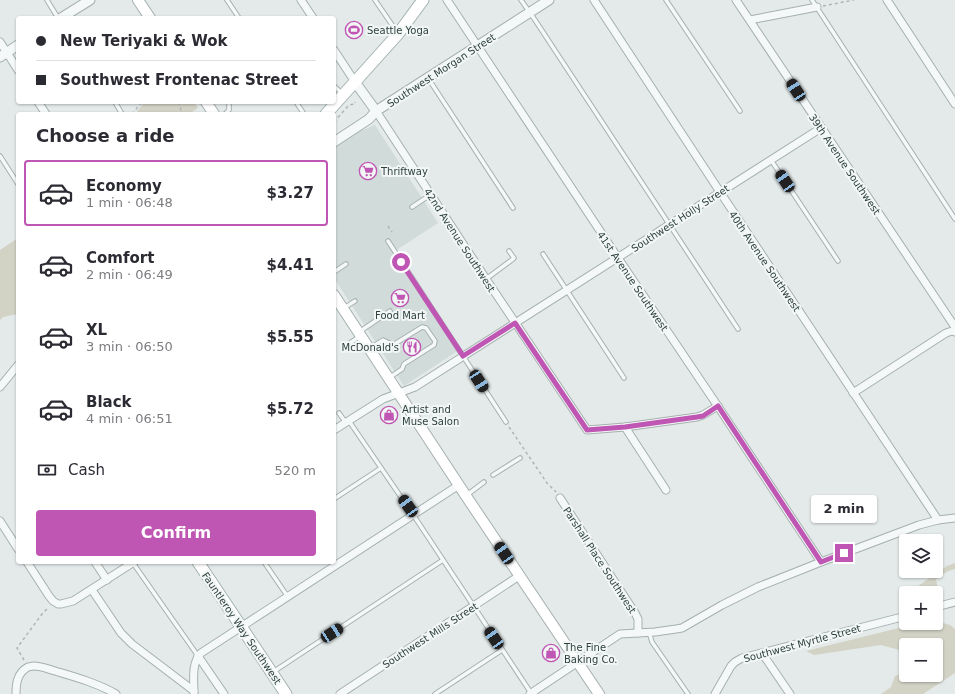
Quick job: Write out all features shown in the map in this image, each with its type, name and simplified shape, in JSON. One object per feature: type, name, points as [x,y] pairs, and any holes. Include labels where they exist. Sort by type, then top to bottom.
[{"type":"main road","points":[[138,0],[149,16]]},
{"type":"main road","points":[[336,103],[398,34],[423,0]]},
{"type":"main road","points":[[328,112],[335,104]]},
{"type":"main road","points":[[336,299],[519,576],[599,694]]},
{"type":"main road","name":"Fauntleroy Way Southwest","points":[[199,564],[286,694]]},
{"type":"street","points":[[301,0],[312,16]]},
{"type":"street","name":"41st Avenue Southwest","points":[[446,0],[821,562]]},
{"type":"street","name":"Southwest Morgan Street","points":[[336,141],[369,119],[376,111],[549,0]]},
{"type":"street","name":"40th Avenue Southwest","points":[[594,0],[938,520]]},
{"type":"street","name":"39th Avenue Southwest","points":[[736,0],[955,327]]},
{"type":"street","points":[[887,0],[955,104]]},
{"type":"street","points":[[63,16],[86,1]]},
{"type":"street","points":[[750,20],[820,7]]},
{"type":"street","points":[[0,42],[3,55],[16,68]]},
{"type":"street","points":[[3,55],[16,46]]},
{"type":"street","name":"42nd Avenue Southwest","points":[[336,53],[587,430],[625,427]]},
{"type":"street","name":"Southwest Holly Street","points":[[336,429],[383,399],[415,387],[821,128]]},
{"type":"street","points":[[853,393],[946,333],[952,331],[955,332]]},
{"type":"street","points":[[0,386],[16,367]]},
{"type":"street","points":[[666,490],[625,427],[703,416],[718,406]]},
{"type":"street","points":[[194,692],[196,661],[201,653],[459,485]]},
{"type":"street","name":"Parshall Place Southwest","points":[[560,498],[638,618],[638,633]]},
{"type":"street","points":[[531,694],[620,634],[682,628],[722,604],[758,587],[919,525],[938,520],[955,518]]},
{"type":"street","points":[[0,521],[16,546]]},
{"type":"street","points":[[28,564],[49,596],[58,604],[73,601],[131,564]]},
{"type":"street","points":[[96,564],[107,580]]},
{"type":"street","name":"Southwest Mills Street","points":[[340,694],[519,576]]},
{"type":"street","points":[[92,590],[121,634],[194,692]]},
{"type":"street","points":[[943,605],[955,602]]},
{"type":"street","name":"Southwest Myrtle Street","points":[[716,694],[731,666],[742,658],[899,618]]},
{"type":"street","points":[[762,653],[790,694]]},
{"type":"street","points":[[198,656],[224,694]]},
{"type":"street","points":[[16,694],[16,683],[18,678],[22,672],[33,666],[69,675],[106,688],[116,694]]},
{"type":"lane","points":[[47,0],[59,16]]},
{"type":"lane","points":[[227,0],[238,16]]},
{"type":"lane","points":[[375,0],[398,34]]},
{"type":"lane","points":[[521,0],[738,329]]},
{"type":"lane","points":[[666,0],[740,111]]},
{"type":"lane","points":[[812,0],[820,7],[955,219]]},
{"type":"lane","points":[[428,78],[513,208]]},
{"type":"lane","points":[[336,88],[344,95]]},
{"type":"lane","points":[[0,156],[16,181]]},
{"type":"lane","points":[[770,160],[838,261]]},
{"type":"lane","points":[[412,207],[430,195]]},
{"type":"lane","points":[[388,241],[506,422]]},
{"type":"lane","points":[[486,279],[514,258],[509,251]]},
{"type":"lane","points":[[543,254],[624,378]]},
{"type":"lane","points":[[336,271],[346,264]]},
{"type":"lane","points":[[343,309],[355,301]]},
{"type":"lane","points":[[350,343],[359,334],[390,312]]},
{"type":"lane","points":[[370,349],[383,340],[393,345],[422,326],[426,328],[436,341],[434,345],[404,364],[402,369],[389,378]]},
{"type":"lane","points":[[339,414],[347,422],[381,468],[531,694]]},
{"type":"lane","points":[[493,475],[520,458]]},
{"type":"lane","points":[[336,498],[381,468]]},
{"type":"lane","points":[[466,496],[484,482]]},
{"type":"lane","points":[[272,672],[443,560]]},
{"type":"lane","points":[[135,564],[198,656]]},
{"type":"lane","points":[[265,564],[288,597]]},
{"type":"lane","points":[[649,632],[652,642],[688,694]]},
{"type":"lane","points":[[435,694],[502,650]]},
{"type":"path","points":[[820,7],[854,0]]},
{"type":"path","points":[[336,120],[349,105],[355,104],[355,102]]},
{"type":"path","points":[[134,112],[140,104]]},
{"type":"path","points":[[388,226],[392,232]]},
{"type":"path","name":"Parshall Place Southwest","points":[[506,422],[547,482],[558,493],[564,495],[560,498]]},
{"type":"path","points":[[27,668],[17,648],[42,614],[52,604]]},
{"type":"shaded area","points":[[143,104],[195,104],[198,108],[192,112],[137,111]]},
{"type":"shaded area","points":[[375,125],[438,223],[395,251],[459,350],[404,386],[336,281],[336,141]]},
{"type":"shaded area","points":[[16,239],[16,314],[3,317],[0,320],[0,250]]},
{"type":"shaded area","points":[[955,563],[955,569],[943,574],[943,569]]},
{"type":"shaded area","points":[[930,578],[938,578],[936,579],[937,586],[918,586]]},
{"type":"shaded area","points":[[943,623],[950,625],[955,629],[955,673],[943,681],[943,638],[899,638],[899,650],[881,645],[814,655],[806,651],[899,628],[899,630],[943,630]]},
{"type":"shaded area","points":[[899,675],[899,682],[941,682],[923,694],[881,694],[891,687],[895,676]]},
{"type":"place","name":"Seattle Yoga","points":[[354,30]]},
{"type":"place","name":"Thriftway","points":[[368,171]]},
{"type":"place","name":"Food Mart","points":[[400,298]]},
{"type":"place","name":"McDonald's","points":[[412,347]]},
{"type":"place","name":"Artist and Muse Salon","points":[[389,415]]},
{"type":"place","name":"The Fine Baking Co.","points":[[551,653]]},
{"type":"route","points":[[401,262],[463,356],[515,323],[587,430],[625,427],[703,416],[718,406],[821,562],[844,553]]}]
